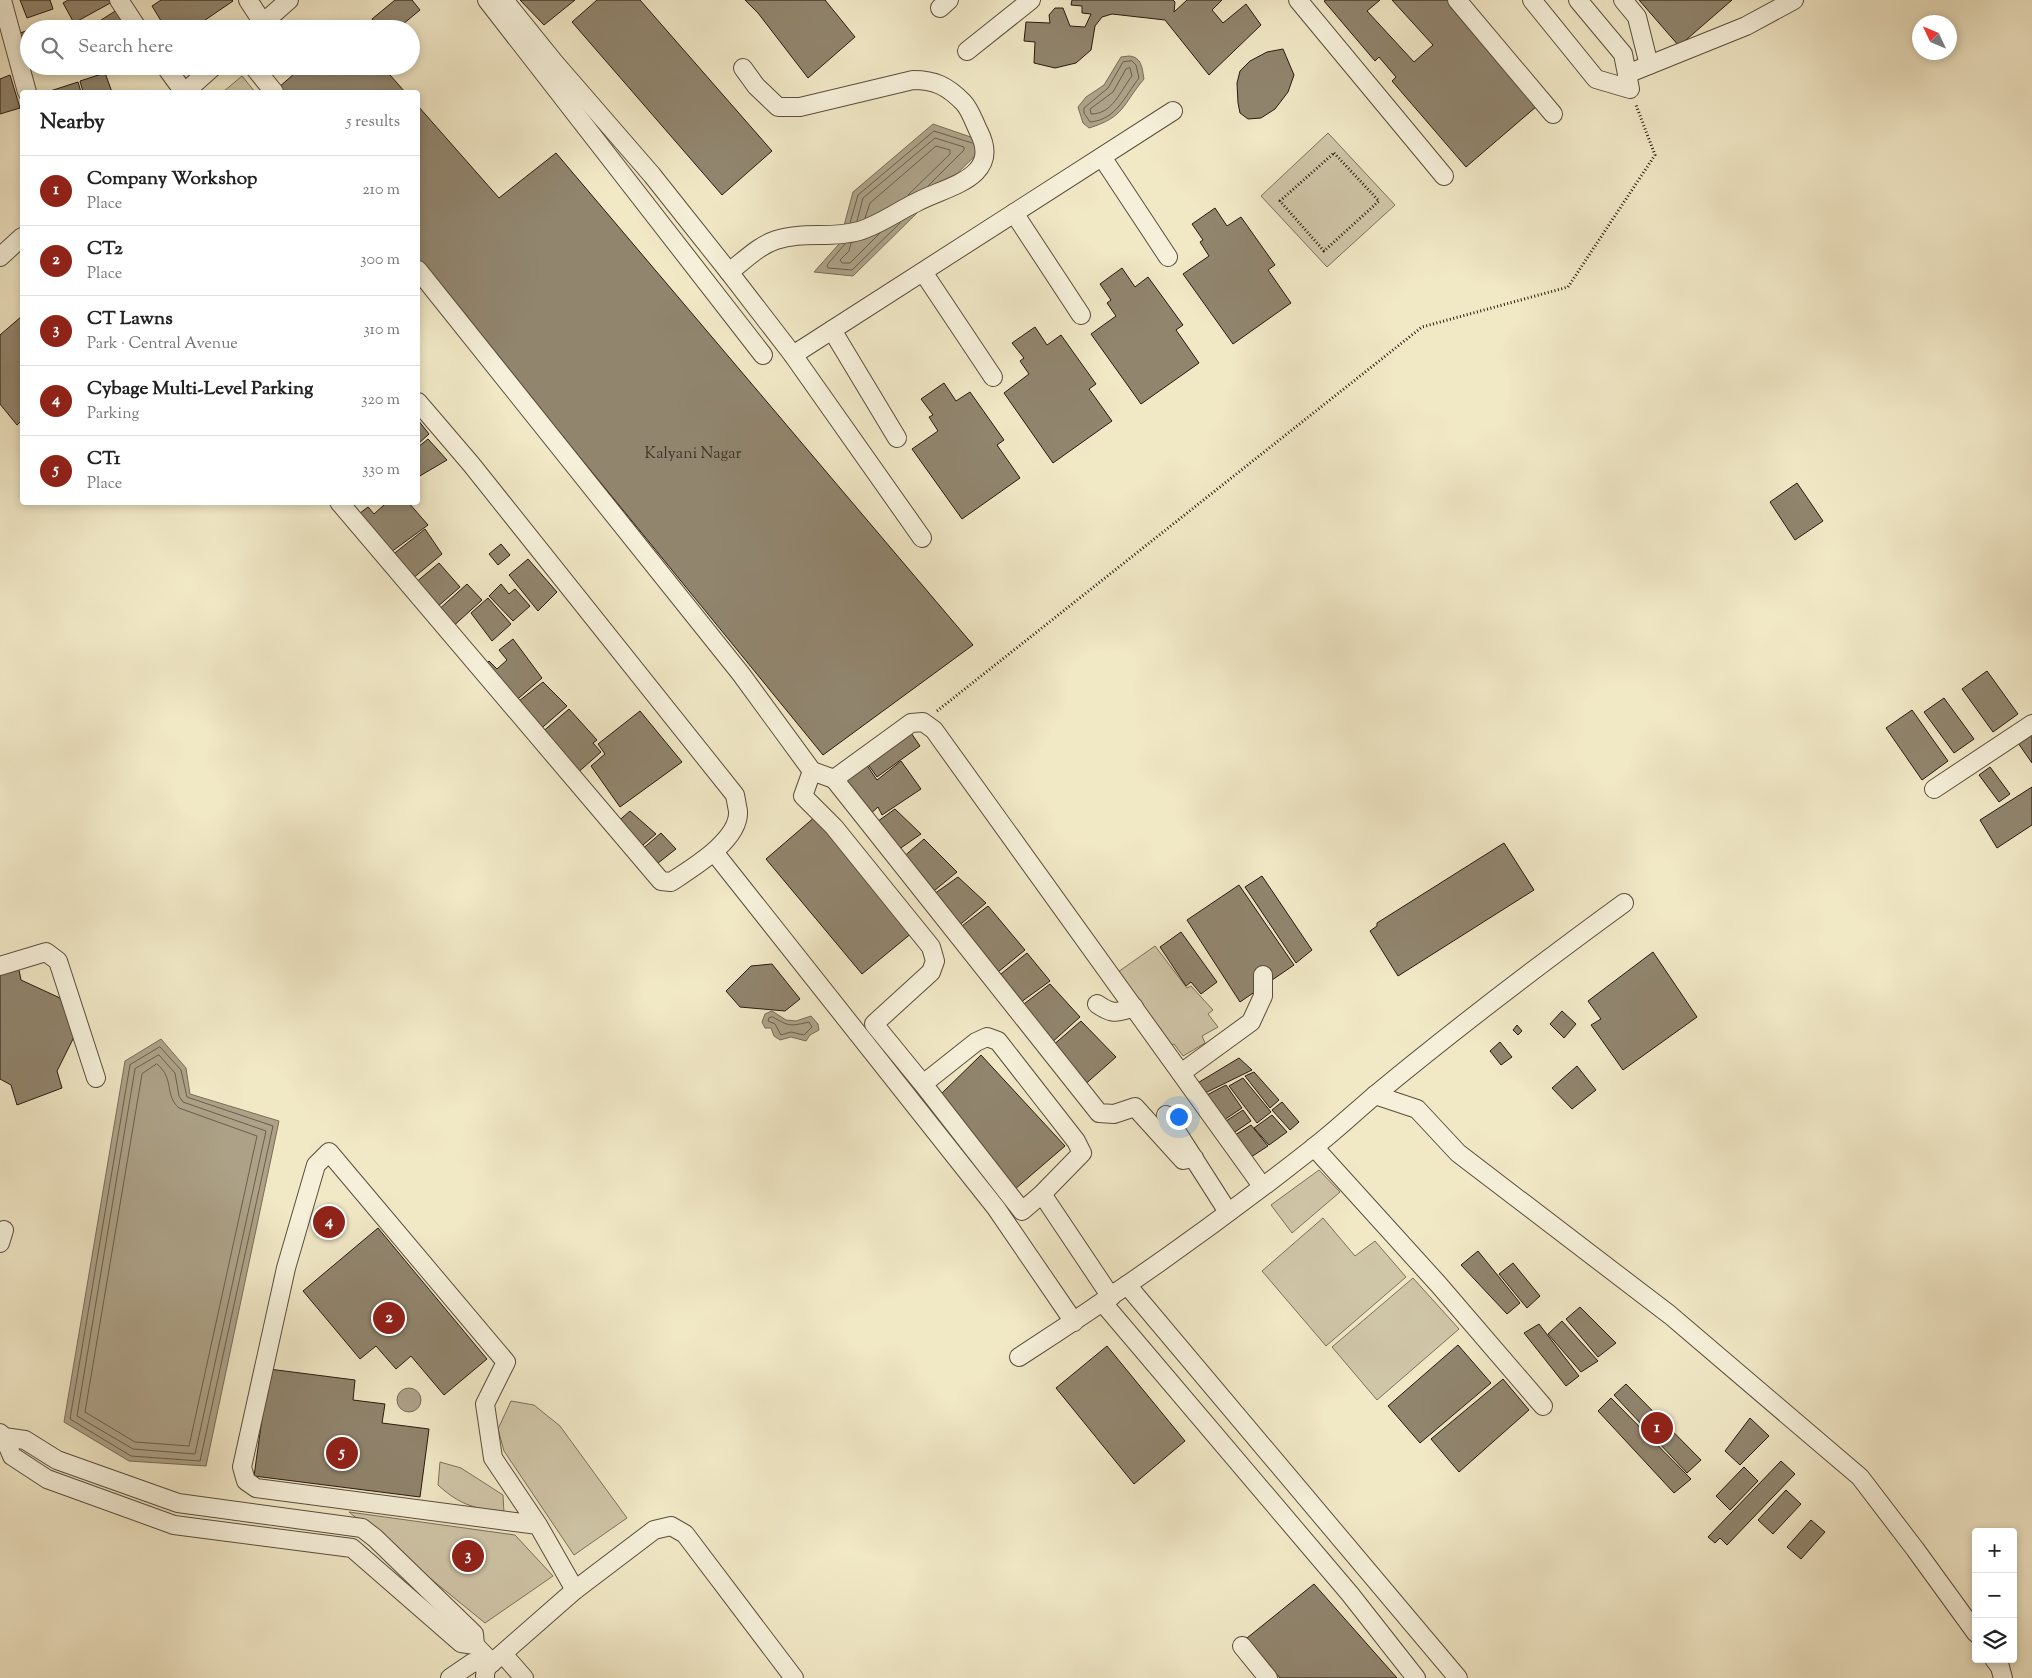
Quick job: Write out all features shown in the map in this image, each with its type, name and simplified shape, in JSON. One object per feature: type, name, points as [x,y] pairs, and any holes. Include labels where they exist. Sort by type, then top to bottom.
[{"type":"street","points":[[2,0],[20,64]]},
{"type":"street","points":[[119,0],[132,20]]},
{"type":"street","points":[[248,0],[257,20]]},
{"type":"street","points":[[266,20],[288,0]]},
{"type":"street","points":[[487,0],[763,355]]},
{"type":"street","points":[[504,0],[554,62],[652,174],[729,272],[793,355],[922,538]]},
{"type":"street","points":[[967,51],[1031,0]]},
{"type":"street","points":[[1298,0],[1444,176]]},
{"type":"street","points":[[1457,0],[1553,114]]},
{"type":"street","points":[[1532,0],[1596,79],[1629,82],[1650,65],[1746,26],[1794,0]]},
{"type":"street","points":[[1578,0],[1623,54],[1629,82]]},
{"type":"street","points":[[1622,0],[1638,17],[1650,65]]},
{"type":"street","points":[[729,272],[762,247],[775,240],[787,237],[828,236],[860,231],[919,200],[960,184],[983,163],[986,150],[966,105],[949,88],[930,80],[913,80],[800,107],[778,107],[756,86],[743,68]]},
{"type":"street","points":[[23,75],[27,90]]},
{"type":"street","points":[[172,75],[183,90]]},
{"type":"street","points":[[186,90],[204,75]]},
{"type":"street","points":[[260,75],[272,90]]},
{"type":"street","points":[[793,355],[1172,111]]},
{"type":"street","points":[[1102,157],[1168,258]]},
{"type":"street","points":[[1014,213],[1081,316]]},
{"type":"street","points":[[0,257],[20,239]]},
{"type":"street","points":[[923,272],[993,377]]},
{"type":"street","points":[[420,273],[741,674],[812,771],[834,779],[1099,1113],[1114,1114],[1135,1106],[1183,1160],[1194,1158]]},
{"type":"street","points":[[832,330],[897,438]]},
{"type":"street","points":[[342,505],[661,881],[671,882],[714,852],[733,828],[738,812],[734,796],[470,464],[420,408]]},
{"type":"street","points":[[834,779],[911,723],[923,722],[940,738],[1262,1186]]},
{"type":"street","points":[[1934,789],[2032,724]]},
{"type":"street","points":[[812,771],[804,796],[834,827],[931,947],[935,961],[931,972],[874,1024],[924,1084],[1022,1211],[1042,1194],[1082,1153],[1076,1141],[998,1041],[987,1037],[976,1042],[924,1084]]},
{"type":"street","points":[[714,852],[996,1208],[1074,1322]]},
{"type":"street","points":[[1019,1357],[1107,1300],[1228,1212],[1314,1147],[1375,1096],[1575,939],[1624,903]]},
{"type":"street","points":[[0,966],[46,952],[58,961],[96,1078]]},
{"type":"street","points":[[1181,1073],[1251,1022],[1263,996],[1263,975]]},
{"type":"street","points":[[1097,1004],[1108,1012],[1117,1013],[1134,1007]]},
{"type":"street","points":[[1375,1096],[1417,1109],[1458,1153],[1670,1315],[1860,1477],[1915,1548],[1972,1627]]},
{"type":"street","points":[[1166,1115],[1228,1212]]},
{"type":"street","points":[[1314,1147],[1439,1285],[1543,1406]]},
{"type":"street","points":[[538,1525],[256,1488],[246,1481],[242,1468],[286,1268],[316,1165],[329,1152],[506,1362],[485,1404],[494,1458],[538,1525],[575,1590]]},
{"type":"street","points":[[1042,1194],[1107,1300],[1350,1594],[1416,1678]]},
{"type":"street","points":[[1127,1285],[1458,1678]]},
{"type":"street","points":[[2,1435],[25,1440],[57,1460],[178,1504],[362,1528],[375,1538],[474,1634],[475,1645],[491,1666]]},
{"type":"street","points":[[491,1666],[575,1590],[654,1530],[671,1526],[685,1534],[794,1678]]},
{"type":"street","points":[[1242,1646],[1268,1678]]},
{"type":"street","points":[[450,1678],[472,1663],[479,1662],[516,1675]]},
{"type":"street","points":[[1997,1663],[2003,1678]]},
{"type":"path","points":[[923,722],[1422,327],[1568,287],[1655,156],[1629,82]]},
{"type":"path","points":[[1334,153],[1379,201],[1324,251],[1280,201],[1334,153]]},
{"type":"shaded area","points":[[242,76],[253,90],[225,90]]},
{"type":"shaded area","points":[[1328,133],[1395,205],[1327,267],[1261,196]]},
{"type":"shaded area","points":[[1155,946],[1187,988],[1191,986],[1213,1010],[1208,1014],[1218,1027],[1202,1036],[1205,1043],[1183,1056],[1174,1044],[1171,1045],[1118,972]]},
{"type":"shaded area","points":[[1319,1170],[1340,1192],[1292,1233],[1271,1205]]},
{"type":"shaded area","points":[[1323,1218],[1355,1256],[1375,1241],[1406,1277],[1326,1346],[1262,1271]]},
{"type":"shaded area","points":[[1413,1278],[1459,1329],[1377,1400],[1332,1347]]},
{"type":"shaded area","points":[[511,1401],[534,1405],[560,1426],[627,1518],[574,1555],[504,1451],[498,1429]]},
{"type":"shaded area","points":[[440,1462],[461,1468],[503,1495],[504,1513],[469,1505],[446,1492],[438,1485]]},
{"type":"shaded area","points":[[349,1512],[515,1535],[553,1576],[485,1623]]},
{"type":"water","points":[[1121,57],[1137,58],[1139,61],[1144,79],[1116,115],[1101,124],[1089,128],[1083,123],[1078,107],[1086,97],[1104,85]]},
{"type":"water","points":[[933,124],[988,143],[853,276],[814,272],[839,244],[853,192]]},
{"type":"water","points":[[772,1011],[786,1020],[796,1021],[811,1016],[818,1024],[819,1030],[810,1035],[806,1041],[791,1037],[780,1040],[774,1036],[771,1028],[765,1028],[762,1022],[765,1014]]},
{"type":"water","points":[[161,1039],[186,1068],[190,1094],[279,1121],[206,1466],[129,1461],[64,1422],[125,1061]]},
{"type":"water","points":[[409,1388],[414,1389],[420,1395],[420,1405],[414,1411],[409,1412],[404,1411],[398,1405],[397,1400],[398,1395],[404,1389]]},
{"type":"building","points":[[20,0],[50,0],[53,9],[27,18]]},
{"type":"building","points":[[68,0],[114,1],[79,20],[72,20],[63,3]]},
{"type":"building","points":[[161,0],[233,1],[205,20],[161,20],[152,6]]},
{"type":"building","points":[[395,0],[412,0],[420,10],[408,20],[372,19]]},
{"type":"building","points":[[520,0],[575,0],[544,25]]},
{"type":"building","points":[[597,0],[640,0],[772,151],[722,195],[572,22]]},
{"type":"building","points":[[745,0],[825,0],[855,37],[808,78],[758,13]]},
{"type":"building","points":[[1072,0],[1173,0],[1175,2],[1174,12],[1187,0],[1222,0],[1212,10],[1223,23],[1246,4],[1261,25],[1209,75],[1165,20],[1112,14],[1102,17],[1095,26],[1091,50],[1076,63],[1055,68],[1034,63],[1035,42],[1024,41],[1026,22],[1050,23],[1049,15],[1055,8],[1063,8],[1070,26],[1085,27],[1091,14],[1082,13],[1082,6],[1071,5]]},
{"type":"building","points":[[1380,0],[1367,11],[1414,62],[1433,45],[1392,0],[1447,0],[1537,106],[1466,167],[1392,81],[1396,77],[1379,57],[1375,61],[1324,1]]},
{"type":"building","points":[[1639,0],[1732,0],[1679,46]]},
{"type":"building","points":[[120,8],[128,20],[101,20]]},
{"type":"building","points":[[1283,49],[1294,75],[1288,92],[1275,109],[1261,118],[1248,119],[1240,113],[1238,103],[1237,83],[1240,71],[1250,61],[1267,52]]},
{"type":"building","points":[[10,75],[20,108],[0,114],[0,79]]},
{"type":"building","points":[[99,75],[106,75],[111,90],[82,90],[80,81]]},
{"type":"building","points":[[293,75],[390,75],[403,90],[280,90],[278,88]]},
{"type":"building","points":[[78,82],[80,90],[53,90]]},
{"type":"building","points":[[420,108],[499,198],[556,153],[973,645],[823,755],[420,261]]},
{"type":"building","points":[[1215,208],[1227,226],[1241,217],[1275,265],[1268,270],[1291,303],[1233,344],[1183,274],[1209,256],[1200,242],[1203,240],[1192,224]]},
{"type":"building","points":[[1122,268],[1135,287],[1148,277],[1183,325],[1176,330],[1199,363],[1141,404],[1091,334],[1116,316],[1107,303],[1111,300],[1100,284]]},
{"type":"building","points":[[20,318],[20,422],[17,425],[0,404],[0,335]]},
{"type":"building","points":[[1035,327],[1047,345],[1061,335],[1096,384],[1089,389],[1112,421],[1053,463],[1004,393],[1029,374],[1020,361],[1024,358],[1012,343]]},
{"type":"building","points":[[944,383],[956,401],[970,392],[1004,440],[997,445],[1020,478],[962,519],[912,449],[938,431],[929,417],[933,415],[921,399]]},
{"type":"building","points":[[420,423],[429,434],[420,442]]},
{"type":"building","points":[[428,439],[447,460],[420,476],[420,445]]},
{"type":"building","points":[[1797,483],[1823,521],[1795,540],[1770,502]]},
{"type":"building","points":[[384,505],[411,505],[428,525],[387,555],[355,517],[368,507],[374,514]]},
{"type":"building","points":[[425,529],[442,554],[412,579],[391,556]]},
{"type":"building","points":[[501,544],[510,555],[498,565],[489,554]]},
{"type":"building","points":[[528,559],[557,592],[538,611],[509,575]]},
{"type":"building","points":[[439,563],[460,587],[436,608],[415,583]]},
{"type":"building","points":[[467,584],[482,600],[449,630],[436,612]]},
{"type":"building","points":[[501,584],[509,594],[515,589],[530,606],[513,621],[489,596]]},
{"type":"building","points":[[488,598],[511,624],[492,641],[471,613]]},
{"type":"building","points":[[513,639],[542,678],[512,704],[483,667],[489,661],[497,669],[507,660],[499,650]]},
{"type":"building","points":[[1987,671],[2018,714],[1993,732],[1962,689]]},
{"type":"building","points":[[543,682],[567,706],[537,732],[514,705]]},
{"type":"building","points":[[1944,698],[1974,739],[1954,753],[1924,712]]},
{"type":"building","points":[[569,709],[597,740],[593,743],[601,752],[574,776],[540,734]]},
{"type":"building","points":[[1912,710],[1948,761],[1922,780],[1886,728]]},
{"type":"building","points":[[640,711],[682,762],[620,807],[591,766],[605,754],[598,744]]},
{"type":"building","points":[[909,730],[920,746],[877,777],[867,763]]},
{"type":"building","points":[[2032,735],[2032,763],[2018,743]]},
{"type":"building","points":[[864,761],[877,780],[901,761],[921,789],[882,815],[878,807],[868,816],[840,780]]},
{"type":"building","points":[[1990,767],[2010,794],[1999,802],[1979,775]]},
{"type":"building","points":[[2032,787],[2032,825],[1997,848],[1980,820]]},
{"type":"building","points":[[895,809],[921,834],[895,852],[874,824]]},
{"type":"building","points":[[630,811],[656,834],[637,850],[615,824]]},
{"type":"building","points":[[816,816],[913,932],[862,974],[766,859]]},
{"type":"building","points":[[661,833],[676,849],[653,867],[640,851]]},
{"type":"building","points":[[924,839],[957,872],[929,895],[901,859]]},
{"type":"building","points":[[1504,843],[1534,890],[1398,976],[1370,931],[1377,926],[1377,923]]},
{"type":"building","points":[[1262,876],[1312,950],[1296,963],[1245,887]]},
{"type":"building","points":[[958,877],[986,903],[956,928],[934,894]]},
{"type":"building","points":[[1239,885],[1294,965],[1240,1002],[1187,920]]},
{"type":"building","points":[[988,906],[1025,950],[993,976],[958,929]]},
{"type":"building","points":[[1181,932],[1217,982],[1201,994],[1191,982],[1186,986],[1160,947]]},
{"type":"building","points":[[1653,952],[1697,1017],[1623,1070],[1591,1025],[1601,1019],[1588,1001]]},
{"type":"building","points":[[1027,953],[1050,981],[1017,1005],[996,978]]},
{"type":"building","points":[[772,964],[800,999],[785,1011],[740,1007],[726,991],[751,966]]},
{"type":"building","points":[[18,965],[21,980],[60,998],[75,1035],[57,1071],[62,1088],[17,1105],[11,1085],[0,1079],[0,971]]},
{"type":"building","points":[[1050,984],[1080,1017],[1049,1045],[1020,1007]]},
{"type":"building","points":[[1562,1011],[1576,1024],[1564,1038],[1550,1024]]},
{"type":"building","points":[[1081,1021],[1116,1057],[1082,1087],[1051,1047]]},
{"type":"building","points":[[1517,1025],[1522,1031],[1518,1035],[1513,1030]]},
{"type":"building","points":[[1500,1042],[1512,1057],[1501,1065],[1490,1051]]},
{"type":"building","points":[[981,1055],[1065,1146],[1015,1189],[940,1095]]},
{"type":"building","points":[[1239,1058],[1252,1070],[1203,1094],[1196,1084]]},
{"type":"building","points":[[1577,1066],[1596,1090],[1572,1109],[1552,1088]]},
{"type":"building","points":[[1254,1072],[1279,1100],[1270,1108],[1245,1076]]},
{"type":"building","points":[[1243,1078],[1271,1112],[1257,1123],[1229,1086]]},
{"type":"building","points":[[1226,1085],[1242,1108],[1221,1122],[1205,1096]]},
{"type":"building","points":[[1282,1102],[1299,1122],[1290,1130],[1272,1110]]},
{"type":"building","points":[[1243,1110],[1251,1121],[1232,1134],[1223,1123]]},
{"type":"building","points":[[1272,1115],[1287,1132],[1269,1145],[1254,1128]]},
{"type":"building","points":[[1251,1125],[1268,1146],[1248,1159],[1232,1137]]},
{"type":"building","points":[[378,1228],[487,1359],[444,1395],[411,1356],[396,1369],[376,1346],[360,1359],[303,1291]]},
{"type":"building","points":[[1478,1251],[1520,1303],[1507,1314],[1461,1265]]},
{"type":"building","points":[[1513,1263],[1540,1296],[1527,1308],[1499,1274]]},
{"type":"building","points":[[1580,1307],[1616,1343],[1598,1357],[1566,1319]]},
{"type":"building","points":[[1562,1321],[1598,1361],[1581,1372],[1548,1334]]},
{"type":"building","points":[[1539,1324],[1579,1376],[1566,1386],[1524,1333]]},
{"type":"building","points":[[1458,1345],[1491,1383],[1420,1443],[1388,1406]]},
{"type":"building","points":[[1107,1346],[1185,1441],[1134,1484],[1056,1388]]},
{"type":"building","points":[[269,1369],[355,1380],[353,1400],[385,1404],[382,1423],[429,1429],[420,1497],[254,1476]]},
{"type":"building","points":[[1503,1379],[1529,1410],[1459,1472],[1431,1439]]},
{"type":"building","points":[[1626,1384],[1701,1460],[1687,1473],[1614,1395]]},
{"type":"building","points":[[1611,1398],[1691,1479],[1674,1493],[1598,1411]]},
{"type":"building","points":[[1750,1418],[1769,1436],[1740,1465],[1725,1451]]},
{"type":"building","points":[[1781,1461],[1795,1474],[1727,1545],[1720,1538],[1715,1543],[1708,1537]]},
{"type":"building","points":[[1744,1467],[1758,1481],[1730,1510],[1716,1496]]},
{"type":"building","points":[[1786,1490],[1801,1504],[1773,1534],[1758,1520]]},
{"type":"building","points":[[1811,1520],[1825,1532],[1801,1559],[1787,1547]]},
{"type":"building","points":[[1314,1584],[1397,1678],[1280,1678],[1247,1638]]},
{"type":"place","name":"Cybage Multi-Level Parking","points":[[329,1222]]},
{"type":"place","name":"CT2","points":[[389,1318]]},
{"type":"place","name":"Company Workshop","points":[[1657,1428]]},
{"type":"place","name":"CT1","points":[[342,1453]]},
{"type":"place","name":"CT Lawns","points":[[468,1556]]}]
